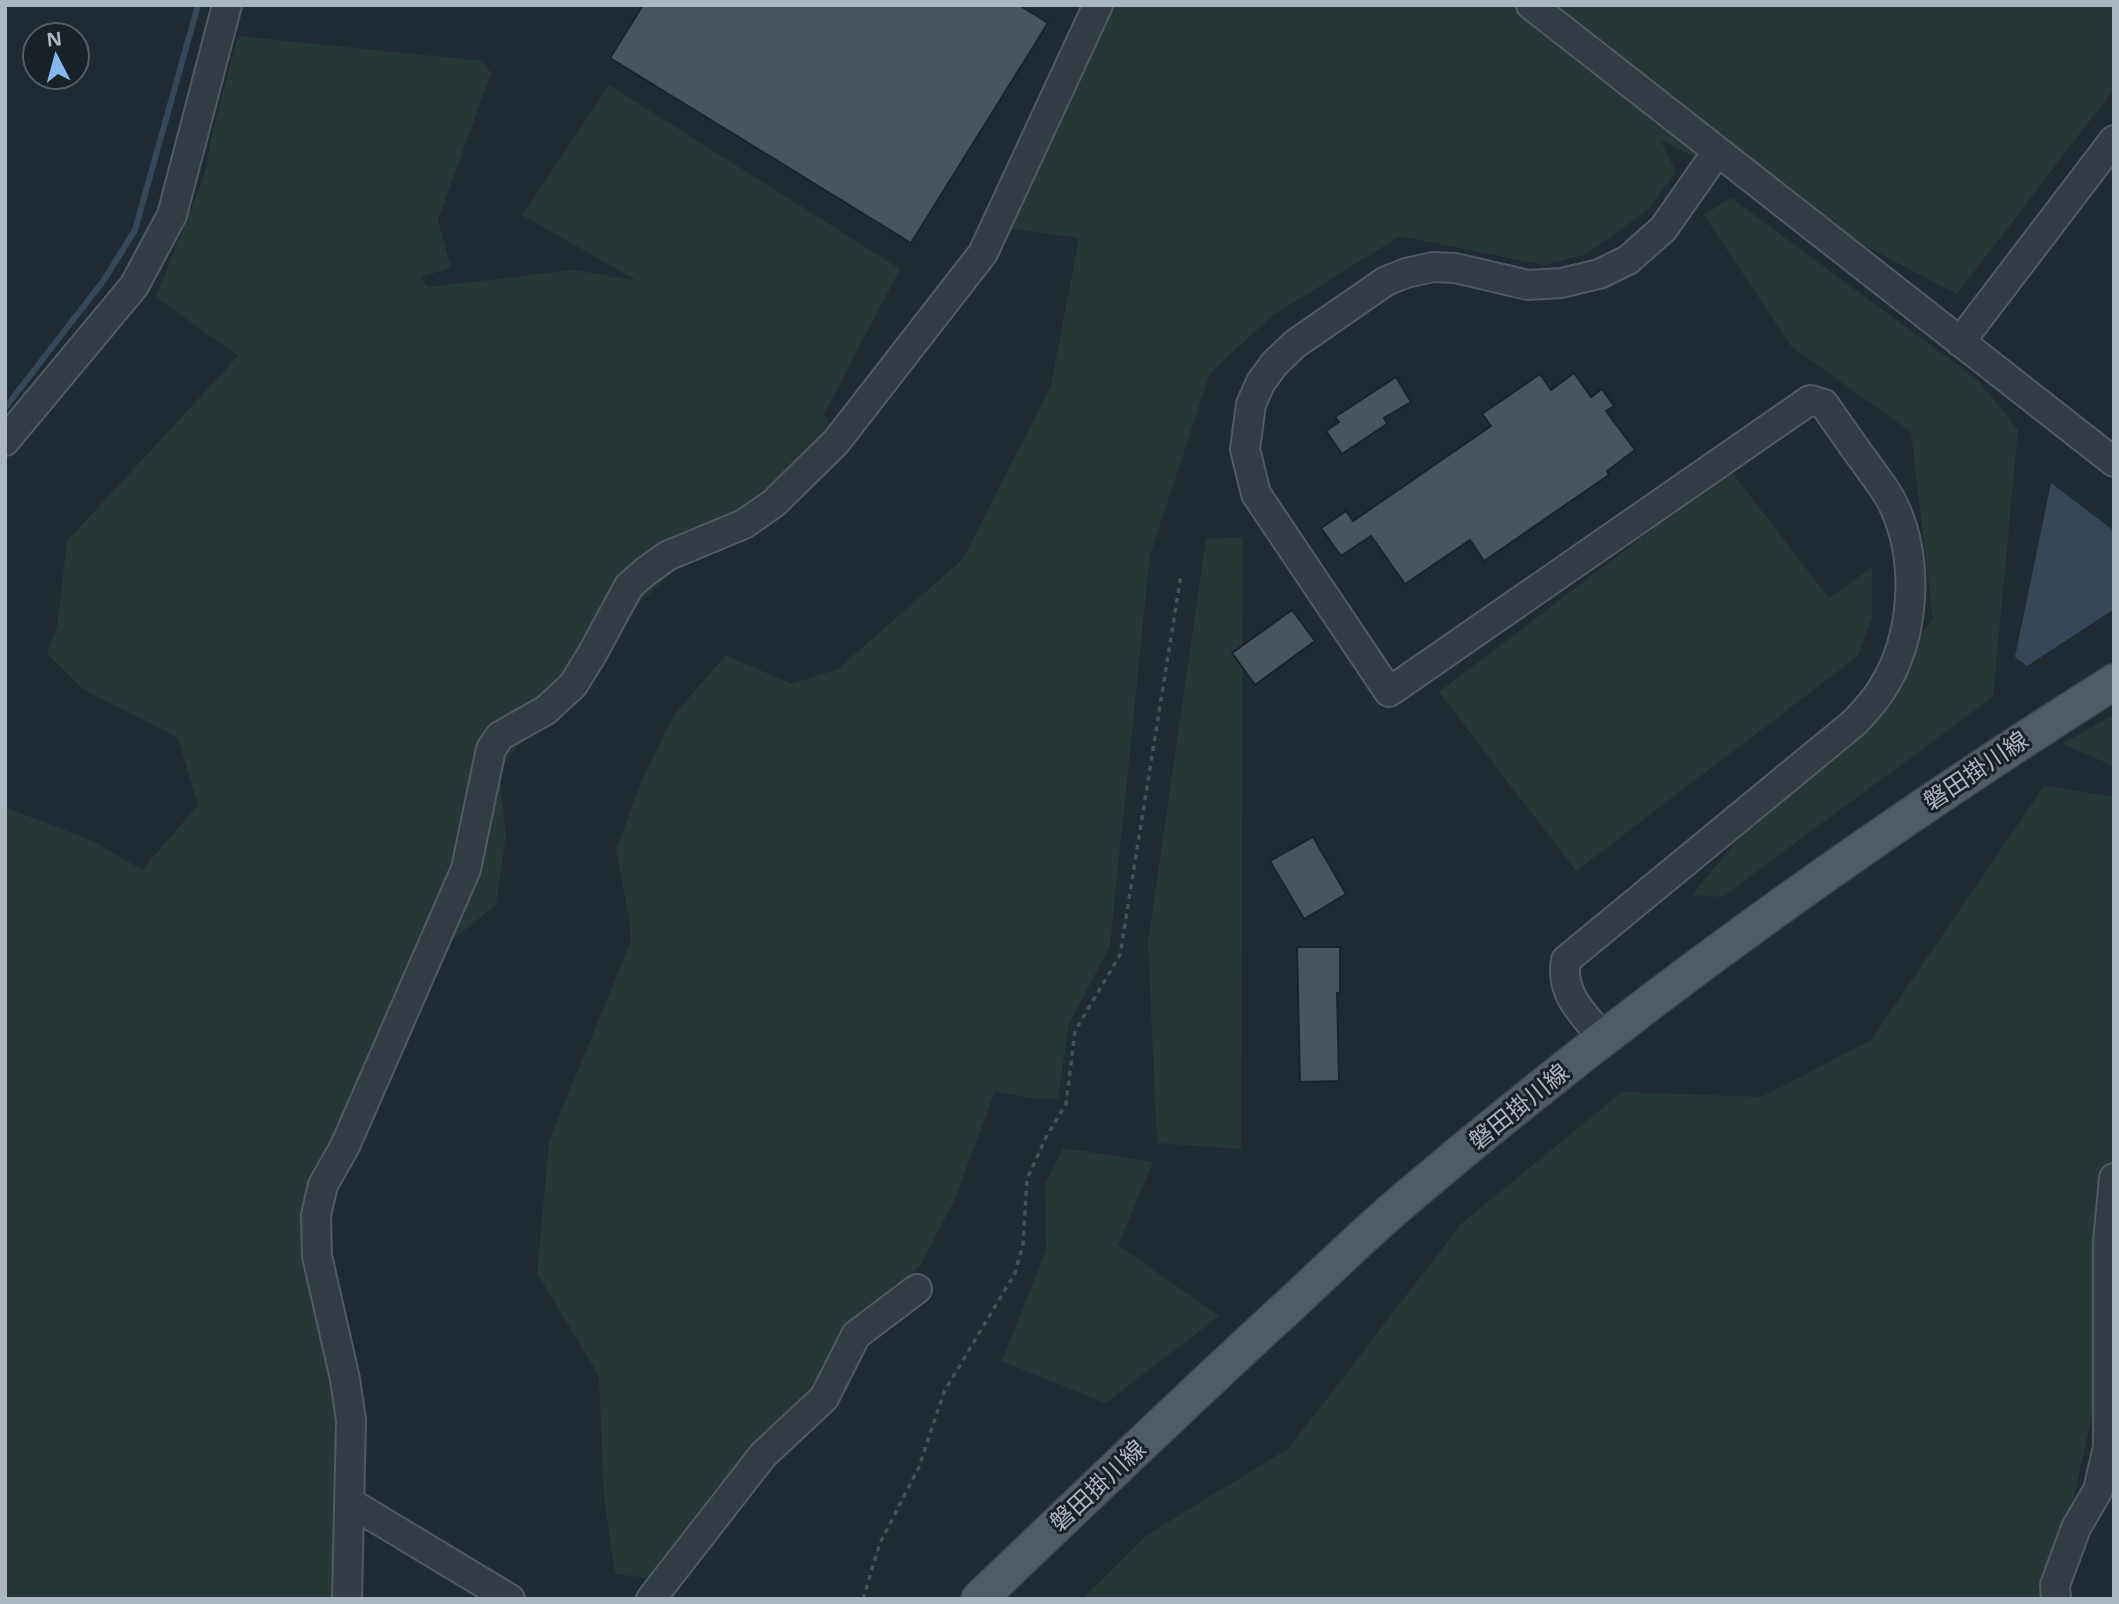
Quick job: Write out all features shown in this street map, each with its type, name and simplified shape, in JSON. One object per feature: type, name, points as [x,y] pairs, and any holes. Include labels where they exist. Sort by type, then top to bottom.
[{"type":"main road","name":"磐田掛川線","points":[[979,1599],[1401,1202],[1603,1038],[1773,910],[1989,761],[2114,682]]},
{"type":"street","points":[[5,441],[135,286],[172,215],[227,5]]},
{"type":"street","points":[[347,1599],[351,1420],[345,1379],[317,1256],[316,1215],[323,1185],[345,1146],[466,869],[491,749],[500,736],[545,710],[573,685],[592,656],[629,586],[667,556],[744,524],[774,503],[836,442],[983,253],[1098,5]]},
{"type":"street","points":[[1531,5],[2114,462]]},
{"type":"street","points":[[1960,342],[2114,140]]},
{"type":"street","points":[[1603,1038],[1570,997],[1563,975],[1566,960],[1855,722],[1882,689],[1899,653],[1908,620],[1911,589],[1910,558],[1890,498],[1824,404],[1810,400],[1389,691],[1256,494],[1245,449],[1247,422],[1251,404],[1261,382],[1275,363],[1295,344],[1386,281],[1433,267],[1477,272],[1528,285],[1561,283],[1599,274],[1628,260],[1663,229],[1717,152]]},
{"type":"street","points":[[2056,1599],[2055,1585],[2076,1528],[2098,1490],[2108,1447],[2108,1242],[2114,1178]]},
{"type":"street","points":[[651,1599],[763,1455],[824,1398],[856,1335],[917,1289]]},
{"type":"street","points":[[349,1502],[510,1599]]},
{"type":"path","points":[[863,1599],[880,1543],[919,1467],[944,1392],[1015,1273],[1024,1244],[1027,1180],[1047,1135],[1066,1104],[1075,1031],[1119,955],[1181,575]]},
{"type":"green space","points":[[1114,5],[2114,5],[2114,89],[1957,294],[1660,139],[1676,172],[1649,209],[1585,255],[1544,265],[1400,236],[1272,316],[1210,373],[1150,555],[1110,946],[1069,1024],[1058,1098],[1035,1099],[995,1091],[955,1199],[920,1266],[852,1323],[814,1395],[718,1486],[648,1578],[615,1574],[604,1497],[599,1376],[537,1273],[549,1141],[631,941],[616,850],[644,775],[673,716],[726,655],[791,684],[838,669],[963,559],[1051,385],[1079,238],[1005,228]]},
{"type":"green space","points":[[238,36],[482,61],[491,73],[438,220],[451,268],[420,277],[428,287],[574,270],[637,281],[522,215],[609,85],[900,269],[824,414],[836,442],[743,508],[603,636],[584,668],[499,769],[506,835],[496,905],[452,940],[327,1155],[332,1321],[350,1469],[334,1599],[5,1599],[5,807],[95,842],[142,870],[198,805],[178,738],[83,689],[47,654],[57,626],[67,541],[238,356],[156,297],[204,177],[212,134]]},
{"type":"green space","points":[[1731,198],[1979,381],[2018,430],[1993,697],[1722,897],[1692,895],[1792,774],[1933,620],[1911,432],[1791,346],[1704,215]]},
{"type":"green space","points":[[1730,470],[1829,598],[1872,567],[1872,617],[1858,656],[1576,871],[1439,692]]},
{"type":"green space","points":[[1243,537],[1241,1149],[1157,1143],[1148,942],[1206,539]]},
{"type":"green space","points":[[2114,715],[2114,766],[2062,744]]},
{"type":"green space","points":[[2044,786],[2114,797],[2114,1257],[2108,1341],[2055,1585],[2058,1599],[1082,1599],[1147,1535],[1289,1448],[1461,1224],[1622,1092],[1762,1097],[1871,1040]]},
{"type":"green space","points":[[1063,1148],[1153,1162],[1118,1245],[1219,1316],[1106,1403],[1002,1361],[1046,1250],[1045,1184]]},
{"type":"water","points":[[2051,483],[2114,531],[2114,609],[2027,666],[2015,657]]},
{"type":"building","points":[[643,5],[1019,5],[1048,23],[911,243],[610,58]]},
{"type":"building","points":[[1574,373],[1591,397],[1602,389],[1614,406],[1606,411],[1635,450],[1607,471],[1609,475],[1484,561],[1470,540],[1405,584],[1371,536],[1341,556],[1321,528],[1346,511],[1353,521],[1491,426],[1482,414],[1540,374],[1551,390]]},
{"type":"building","points":[[1396,377],[1411,402],[1384,418],[1387,424],[1342,454],[1326,431],[1339,422],[1335,417]]},
{"type":"building","points":[[1292,610],[1315,641],[1255,685],[1232,653]]},
{"type":"building","points":[[1313,837],[1346,894],[1304,919],[1270,861]]},
{"type":"building","points":[[1297,947],[1340,947],[1340,993],[1337,993],[1339,1081],[1300,1082]]},
{"type":"waterway","points":[[5,408],[104,280],[135,230],[198,5]]}]
